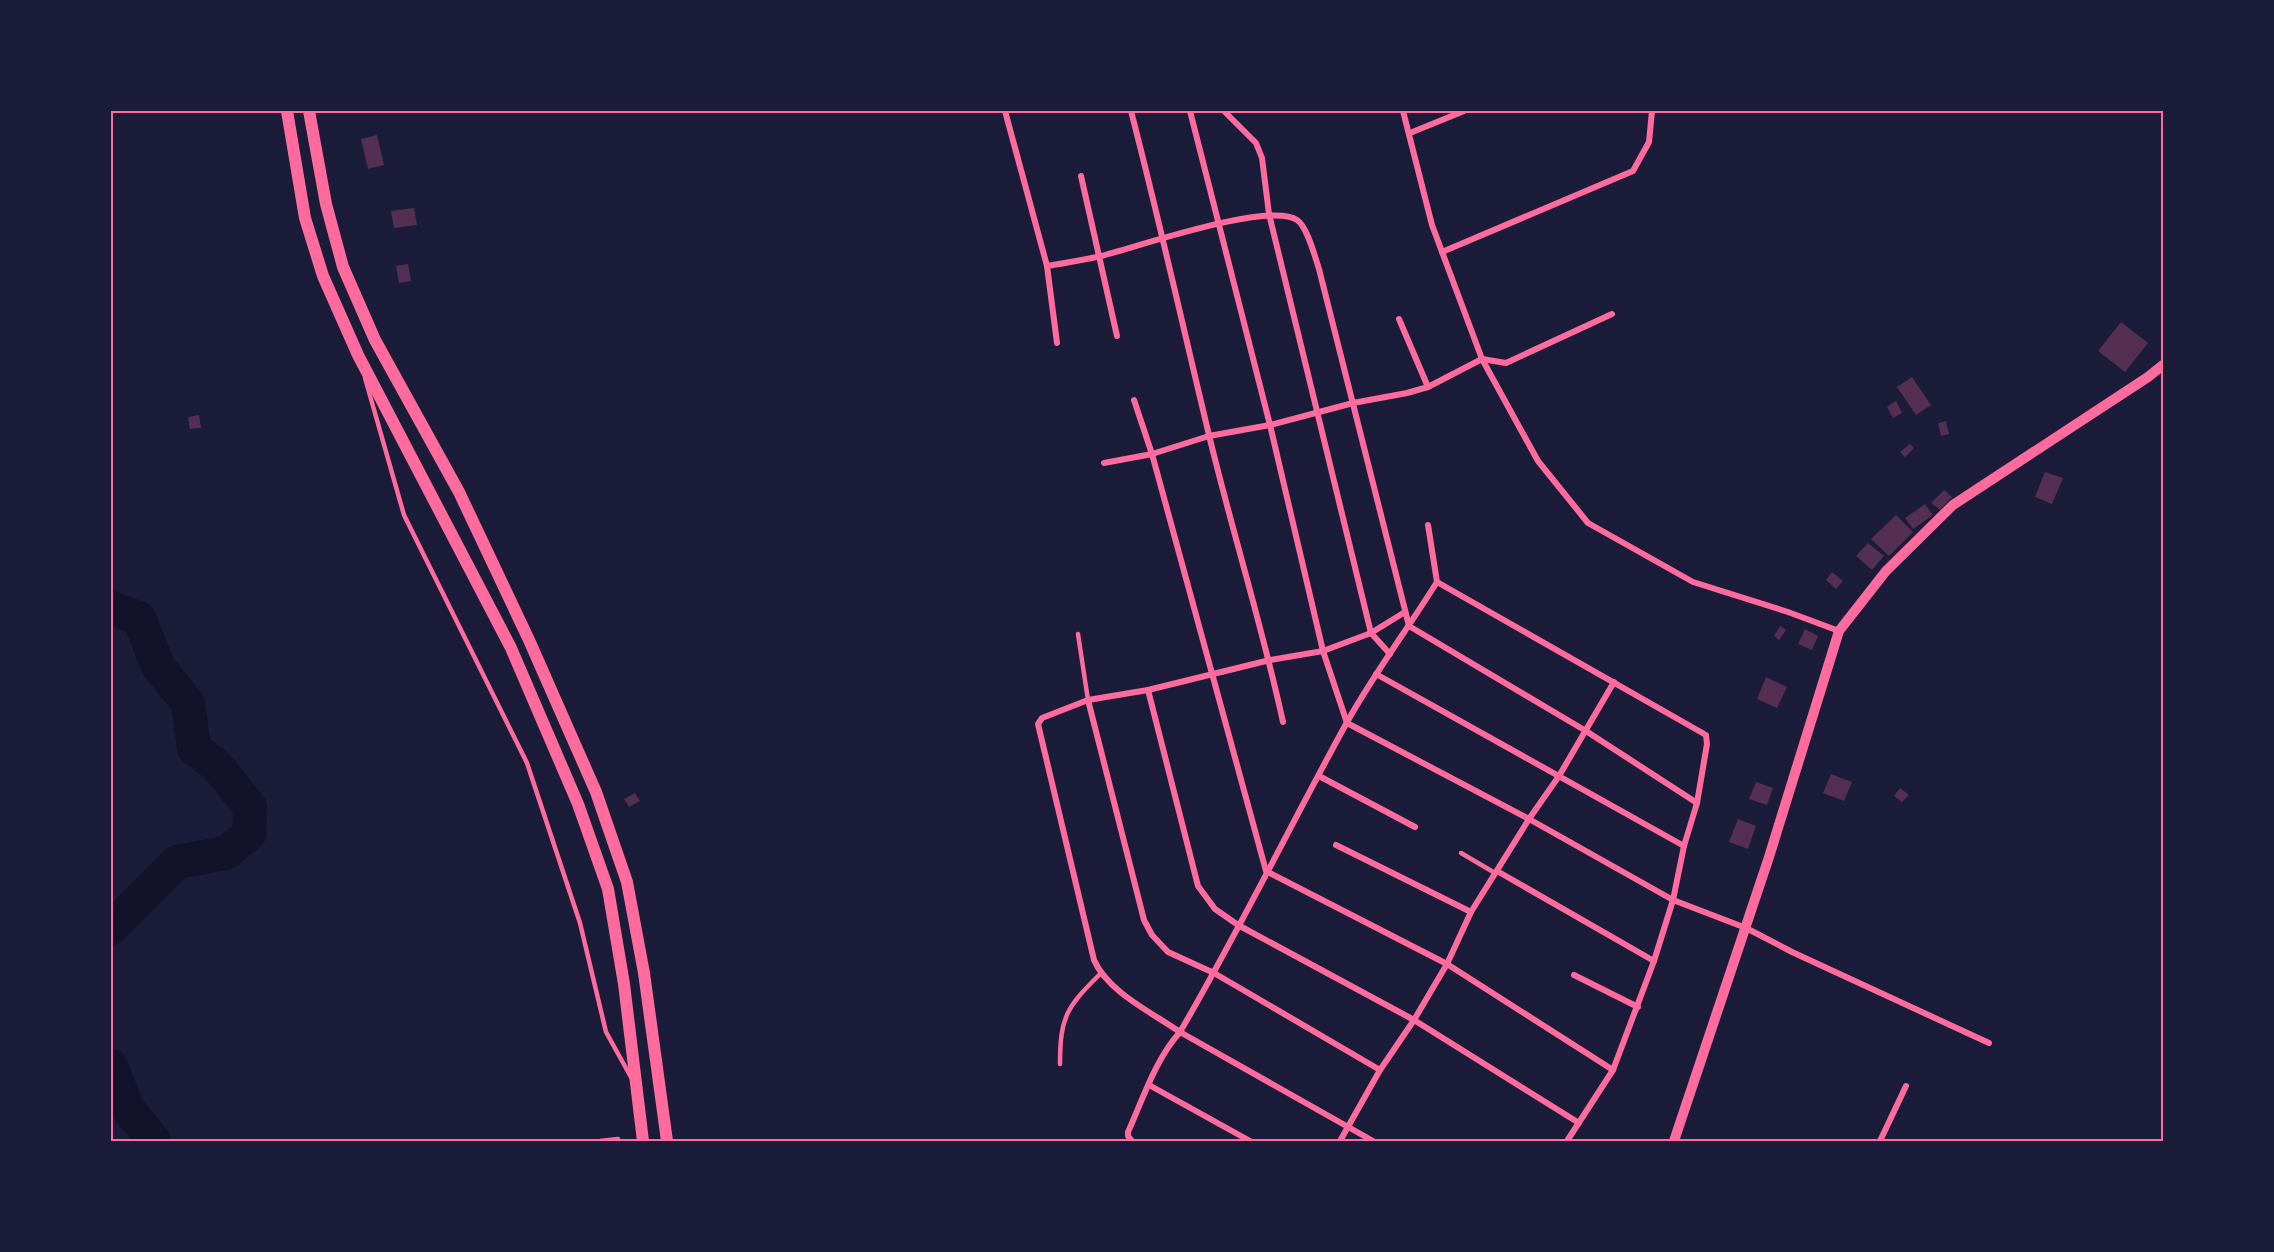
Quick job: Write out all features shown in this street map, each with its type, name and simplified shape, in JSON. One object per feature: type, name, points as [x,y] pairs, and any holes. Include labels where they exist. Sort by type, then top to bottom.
[{"type":"main road","points":[[287,111],[305,218],[323,276],[358,355],[511,648],[578,804],[608,889],[624,984],[643,1141]]},
{"type":"main road","points":[[309,111],[326,204],[343,267],[375,340],[459,492],[529,640],[596,792],[627,882],[644,974],[667,1141]]},
{"type":"street","points":[[1005,111],[1047,266],[1057,343]]},
{"type":"street","points":[[1131,111],[1164,238],[1209,436],[1270,660],[1283,722]]},
{"type":"street","points":[[1190,111],[1270,425],[1323,651],[1347,723],[1529,819],[1673,900],[1746,928],[1792,952],[1989,1043]]},
{"type":"street","points":[[1224,111],[1256,143],[1262,158],[1269,214],[1371,633],[1390,654]]},
{"type":"street","points":[[1404,111],[1432,225],[1482,359],[1538,461],[1588,523],[1693,582],[1788,612],[1839,632]]},
{"type":"street","points":[[1410,133],[1464,111]]},
{"type":"street","points":[[1442,252],[1633,171],[1649,142],[1652,111]]},
{"type":"street","points":[[1081,176],[1118,336]]},
{"type":"street","points":[[1047,266],[1099,256],[1164,238],[1269,214],[1292,217],[1300,221],[1319,269],[1409,626],[1586,731],[1697,803]]},
{"type":"street","points":[[1104,463],[1152,454],[1209,436],[1270,425],[1353,403],[1428,387],[1482,359],[1506,363],[1612,314]]},
{"type":"street","points":[[1399,319],[1428,387]]},
{"type":"street","points":[[1674,1141],[1746,928],[1839,632],[1886,571],[1953,505],[2163,365]]},
{"type":"street","points":[[1134,400],[1152,454],[1266,871],[1447,964],[1613,1070]]},
{"type":"street","points":[[1132,1141],[1128,1132],[1169,1044],[1180,1032],[1214,973],[1266,871],[1347,723],[1376,674],[1437,582],[1428,525]]},
{"type":"street","points":[[1437,582],[1706,735],[1707,744],[1697,803],[1684,846],[1673,900],[1654,961],[1613,1070],[1567,1141]]},
{"type":"street","points":[[1373,1141],[1180,1032],[1113,987],[1100,974],[1094,960],[1038,724],[1042,718],[1088,700],[1148,690],[1270,660],[1323,651],[1371,633],[1405,612]]},
{"type":"street","points":[[1376,674],[1684,846]]},
{"type":"street","points":[[1340,1141],[1380,1070],[1414,1020],[1447,964],[1472,912],[1529,819],[1560,776],[1614,682]]},
{"type":"street","points":[[1148,690],[1198,886],[1215,909],[1238,925],[1414,1020],[1579,1123]]},
{"type":"street","points":[[1088,700],[1144,920],[1152,935],[1168,952],[1214,973],[1380,1070]]},
{"type":"street","points":[[1319,776],[1415,827]]},
{"type":"street","points":[[1336,845],[1472,912]]},
{"type":"street","points":[[1496,872],[1654,961]]},
{"type":"street","points":[[1574,975],[1638,1007]]},
{"type":"street","points":[[1149,1084],[1250,1141]]},
{"type":"street","points":[[1880,1141],[1906,1086]]},
{"type":"lane","points":[[358,355],[404,514],[527,763],[580,923],[606,1032],[636,1086]]},
{"type":"lane","points":[[1078,634],[1088,700]]},
{"type":"lane","points":[[1461,852],[1496,872]]},
{"type":"lane","points":[[1060,1064],[1060,1037],[1065,1015],[1076,997],[1100,974]]},
{"type":"lane","points":[[600,1141],[618,1139],[618,1141]]},
{"type":"building","points":[[377,135],[384,165],[368,169],[361,139]]},
{"type":"building","points":[[414,208],[417,225],[394,228],[391,211]]},
{"type":"building","points":[[408,264],[411,281],[399,283],[396,266]]},
{"type":"building","points":[[2121,322],[2148,343],[2125,372],[2098,351]]},
{"type":"building","points":[[1912,377],[1931,405],[1916,415],[1897,387]]},
{"type":"building","points":[[1896,401],[1902,413],[1893,418],[1887,407]]},
{"type":"building","points":[[199,415],[201,428],[190,429],[188,417]]},
{"type":"building","points":[[1946,421],[1949,434],[1941,436],[1938,423]]},
{"type":"building","points":[[1910,444],[1914,448],[1905,457],[1900,452]]},
{"type":"building","points":[[2045,472],[2063,478],[2052,504],[2035,497]]},
{"type":"building","points":[[1944,490],[1952,497],[1940,510],[1931,503]]},
{"type":"building","points":[[1925,504],[1933,515],[1913,529],[1905,518]]},
{"type":"building","points":[[1896,515],[1913,532],[1889,556],[1871,539]]},
{"type":"building","points":[[1868,543],[1884,556],[1872,570],[1856,556]]},
{"type":"building","points":[[1832,572],[1843,581],[1836,589],[1826,580]]},
{"type":"building","points":[[1780,626],[1786,630],[1779,640],[1774,636]]},
{"type":"building","points":[[1805,629],[1818,636],[1812,650],[1798,644]]},
{"type":"building","points":[[1766,677],[1787,687],[1777,708],[1757,699]]},
{"type":"building","points":[[1831,774],[1852,782],[1844,801],[1823,793]]},
{"type":"building","points":[[1756,782],[1773,788],[1767,805],[1749,799]]},
{"type":"building","points":[[1900,788],[1909,795],[1902,802],[1894,796]]},
{"type":"building","points":[[635,793],[640,801],[629,807],[624,799]]},
{"type":"building","points":[[1738,819],[1756,826],[1748,849],[1729,842]]},
{"type":"waterway","points":[[111,608],[139,618],[158,666],[188,703],[194,748],[217,766],[250,807],[249,834],[226,853],[177,862],[111,928]]},
{"type":"waterway","points":[[111,1066],[128,1109],[154,1141]]}]
